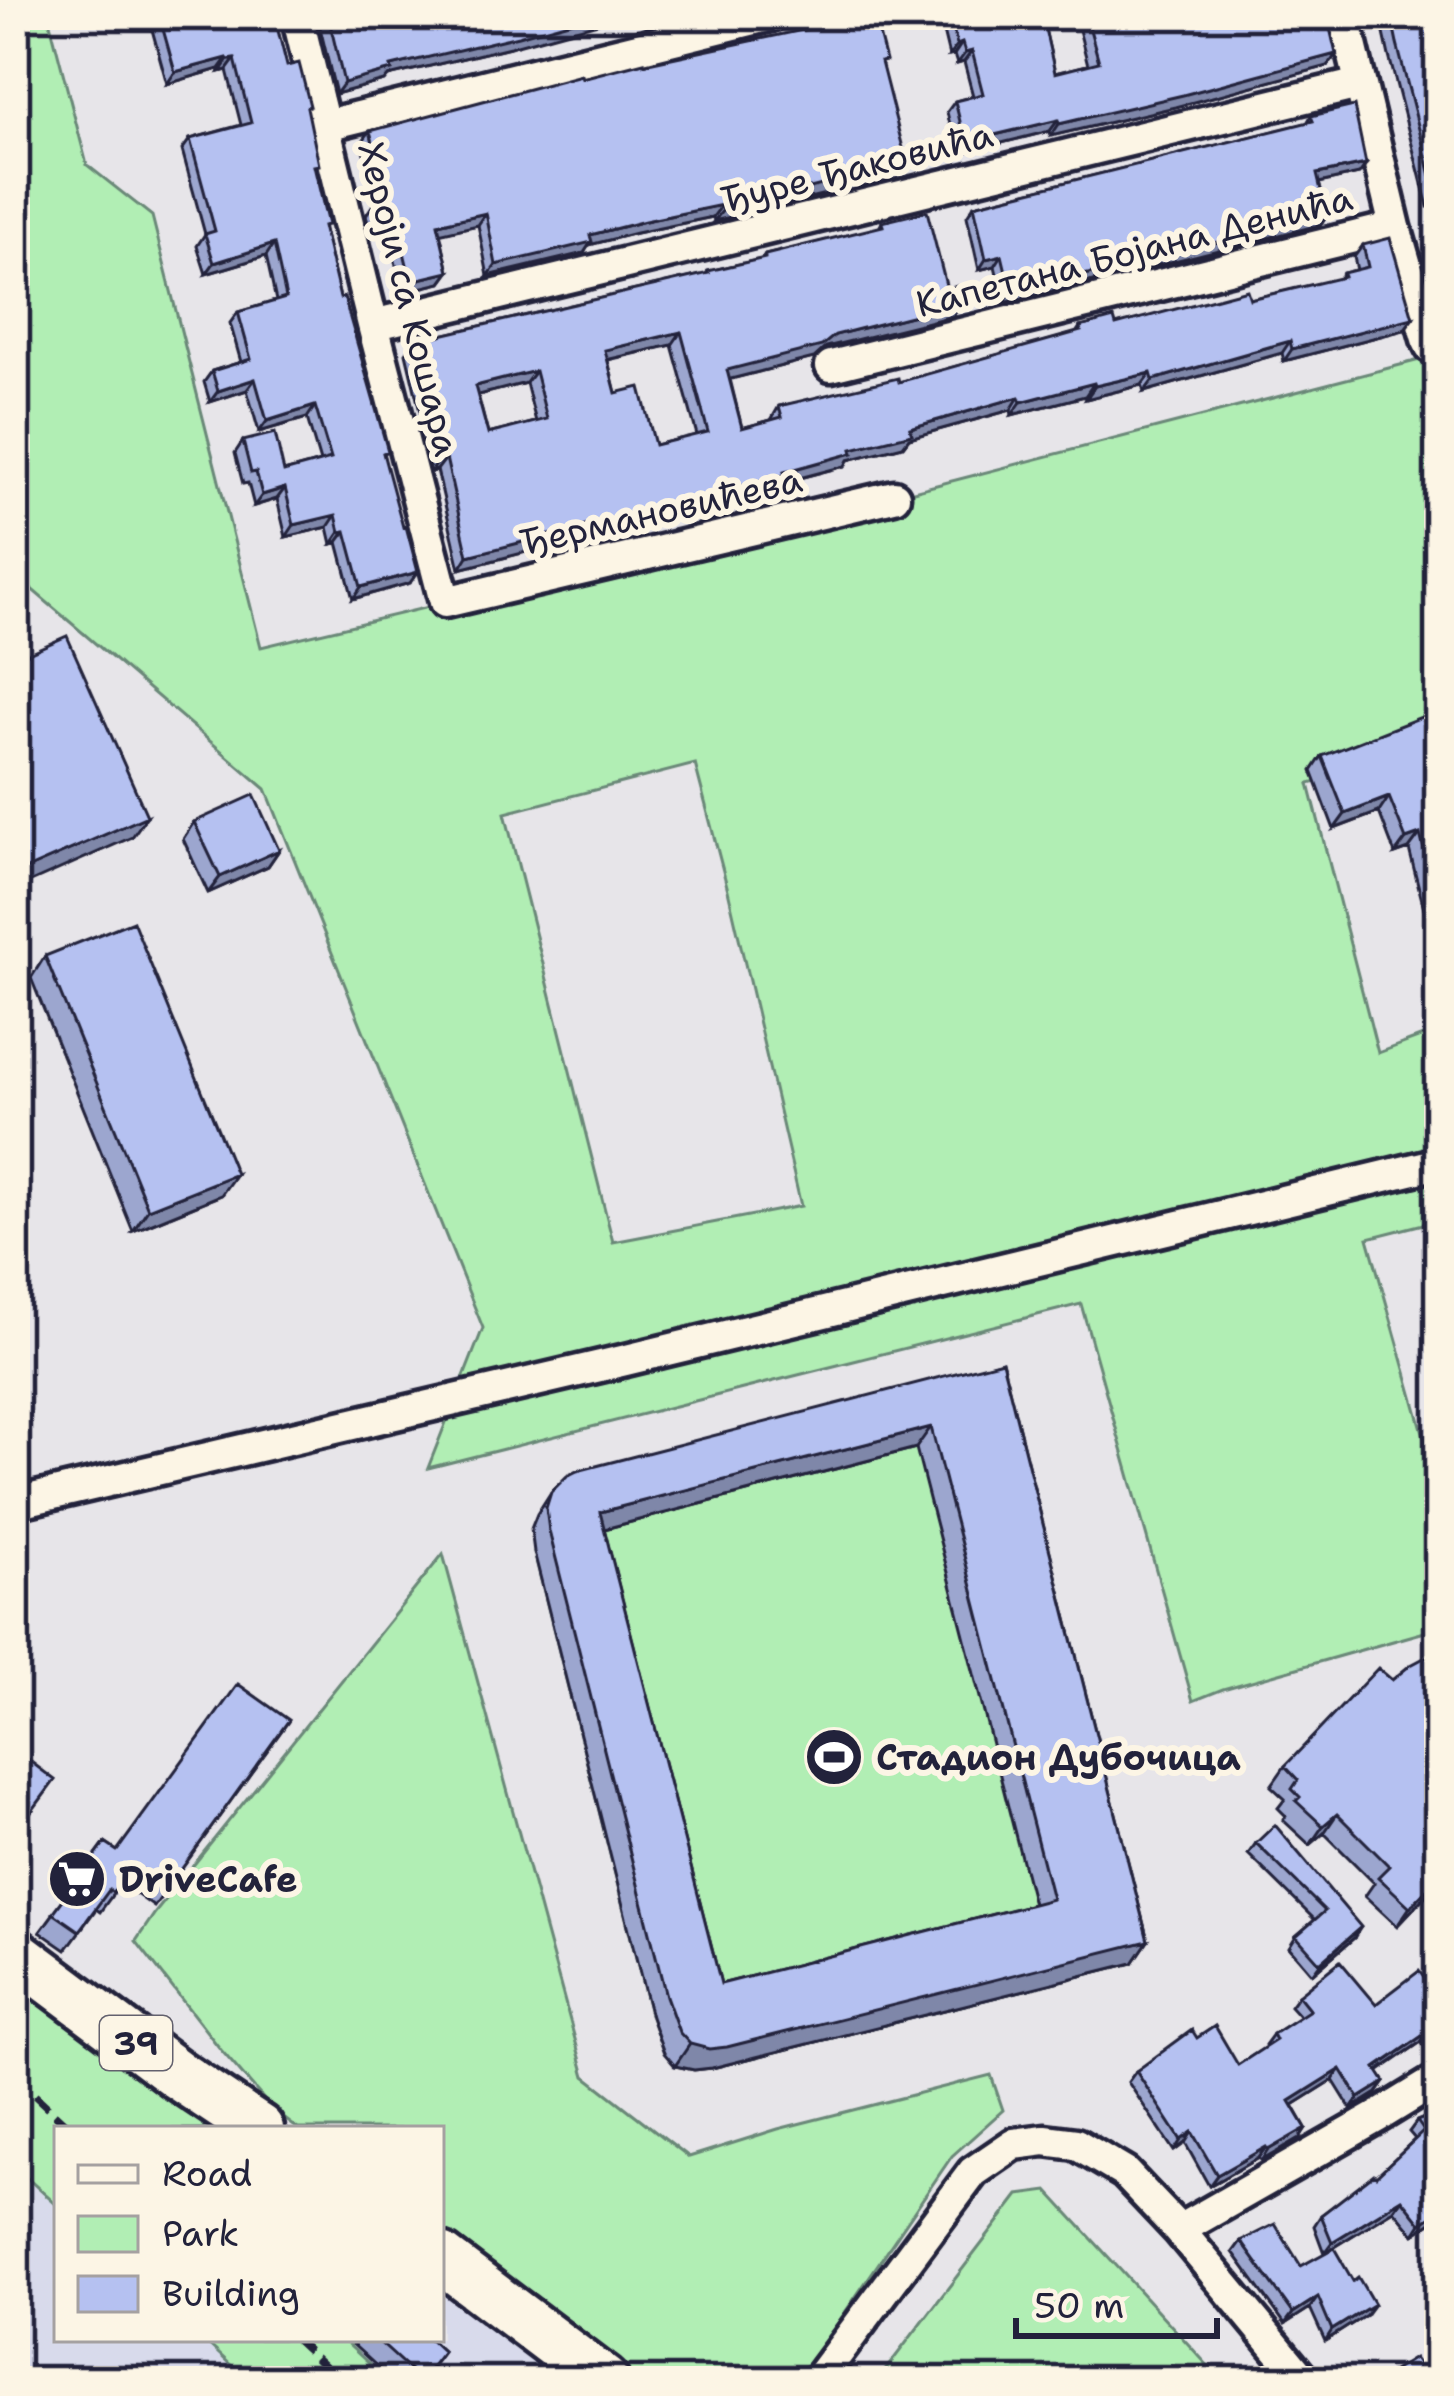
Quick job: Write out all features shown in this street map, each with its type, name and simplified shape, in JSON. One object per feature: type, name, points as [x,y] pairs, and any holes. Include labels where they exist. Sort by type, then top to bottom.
[{"type":"main road","name":"39","points":[[15,1953],[178,2075],[255,2126]]},
{"type":"main road","points":[[444,2260],[604,2381]]},
{"type":"street","name":"Хероји са Кошара","points":[[297,15],[445,602]]},
{"type":"street","points":[[326,125],[771,15]]},
{"type":"street","points":[[1344,15],[1395,227]]},
{"type":"street","name":"Ђуре Ђаковића","points":[[373,325],[1359,84]]},
{"type":"street","name":"Капетана Бојана Денића","points":[[831,365],[1395,227],[1427,339],[1439,351]]},
{"type":"street","name":"Ђермановићева","points":[[445,602],[894,496]]},
{"type":"street","points":[[15,1503],[1439,1163]]},
{"type":"street","points":[[1179,2230],[1439,2078]]},
{"type":"street","points":[[817,2381],[973,2172],[1014,2144],[1045,2140],[1076,2144],[1125,2174],[1179,2230],[1304,2381]]},
{"type":"shaded area","points":[[15,2167],[54,2202],[54,2342],[206,2342],[248,2381],[15,2381]]},
{"type":"shaded area","points":[[444,2260],[604,2381],[388,2381],[345,2342],[444,2342]]},
{"type":"green space","points":[[15,15],[48,15],[87,165],[152,216],[261,647],[894,496],[1439,355],[1439,752],[1309,784],[1378,1053],[1439,1030],[1439,1220],[1368,1238],[1439,1489],[1439,1628],[1193,1701],[1081,1304],[428,1468],[483,1328],[266,789],[15,575]],"holes":[[[695,764],[801,1206],[613,1242],[505,813]]]},
{"type":"green space","name":"Стадион Дубочица","points":[[987,1382],[1133,1963],[712,2068],[677,2064],[665,2051],[651,2017],[534,1552]]},
{"type":"green space","points":[[443,1554],[585,2076],[689,2157],[778,2129],[991,2075],[1003,2110],[952,2156],[798,2381],[627,2381],[444,2239],[444,2126],[294,2126],[273,2110],[136,1941]]},
{"type":"green space","points":[[15,1953],[222,2102],[205,2126],[54,2126],[54,2202],[15,2167]]},
{"type":"green space","points":[[1048,2191],[1222,2381],[877,2381],[1019,2195]]},
{"type":"green space","points":[[206,2342],[345,2342],[388,2381],[248,2381]]},
{"type":"building","points":[[159,15],[274,15],[287,66],[299,63],[328,225],[323,226],[418,572],[361,587],[346,531],[340,532],[336,515],[294,525],[285,488],[262,495],[256,472],[251,473],[243,441],[275,433],[284,472],[331,459],[315,406],[267,421],[255,379],[218,391],[212,371],[251,359],[238,312],[286,298],[274,244],[214,263],[205,234],[215,231],[190,139],[251,123],[235,59],[175,72]]},
{"type":"building","points":[[328,15],[356,15],[357,21],[378,15],[379,20],[396,15],[594,15],[391,66],[392,70],[344,83]]},
{"type":"building","points":[[874,15],[906,160],[723,210],[722,205],[590,235],[592,242],[496,265],[486,213],[438,224],[449,272],[411,281],[396,219],[379,223],[374,203],[388,199],[370,131],[581,75],[826,25],[825,20]]},
{"type":"building","points":[[950,15],[1066,15],[1043,20],[1055,73],[1099,62],[1086,15],[1327,15],[1336,54],[1183,95],[965,142],[955,101],[983,94],[972,51],[965,53],[962,43],[957,45]]},
{"type":"building","points":[[1391,15],[1439,15],[1439,195],[1436,195]]},
{"type":"building","points":[[1354,106],[1366,164],[1317,174],[1327,215],[1011,293],[1002,255],[986,259],[974,205],[1313,121],[1311,116]]},
{"type":"building","points":[[927,211],[947,289],[957,286],[962,303],[835,335],[822,346],[727,370],[742,428],[782,417],[779,406],[898,378],[899,382],[1114,318],[1116,325],[1247,290],[1250,299],[1344,277],[1343,273],[1368,267],[1363,245],[1390,238],[1413,318],[1292,349],[1290,341],[1153,380],[1151,373],[1021,402],[1019,397],[910,428],[912,434],[852,449],[853,453],[785,475],[468,556],[446,458],[440,459],[432,429],[436,428],[415,341],[709,273],[883,226],[882,222]],"holes":[[[681,332],[708,432],[655,445],[640,387],[616,393],[605,350]],[[535,371],[547,419],[488,434],[475,386]]]},
{"type":"building","points":[[67,636],[147,816],[15,874],[15,659]]},
{"type":"building","points":[[1429,714],[1439,740],[1439,909],[1420,834],[1406,839],[1389,797],[1345,814],[1322,756]]},
{"type":"building","points":[[254,795],[279,850],[220,877],[194,822]]},
{"type":"building","points":[[133,921],[236,1174],[148,1209],[45,956]]},
{"type":"building","points":[[1002,1361],[1148,1941],[727,2047],[690,2044],[679,2032],[666,1996],[549,1531],[546,1508],[551,1492],[577,1471]],"holes":[[[931,1427],[1052,1899],[721,1984],[600,1512]]]},
{"type":"building","points":[[1439,1650],[1439,1877],[1410,1907],[1378,1877],[1389,1866],[1337,1814],[1323,1826],[1296,1801],[1300,1797],[1292,1789],[1298,1780],[1285,1766],[1378,1668],[1392,1680]]},
{"type":"building","points":[[238,1684],[289,1720],[168,1888],[134,1864],[79,1931],[53,1913],[105,1843],[117,1851]]},
{"type":"building","points":[[15,1750],[55,1780],[21,1826],[15,1822]]},
{"type":"building","points":[[1275,1825],[1361,1927],[1320,1963],[1296,1936],[1325,1911],[1256,1843]]},
{"type":"building","points":[[1340,1961],[1376,2004],[1419,1971],[1439,1997],[1439,2045],[1429,2031],[1376,2068],[1385,2082],[1359,2098],[1341,2069],[1290,2101],[1306,2128],[1217,2175],[1192,2132],[1181,2140],[1136,2071],[1192,2030],[1197,2038],[1215,2026],[1238,2065],[1310,2010],[1298,1995]]},
{"type":"building","points":[[1439,2112],[1439,2211],[1421,2223],[1402,2199],[1332,2242],[1321,2215],[1376,2176],[1424,2131],[1417,2121]]},
{"type":"building","points":[[1275,2224],[1301,2266],[1334,2248],[1353,2281],[1358,2277],[1374,2304],[1332,2330],[1318,2297],[1293,2313],[1241,2241]]},
{"type":"building","points":[[379,2342],[432,2342],[443,2352],[421,2380]]},
{"type":"building","points":[[1414,2358],[1430,2381],[1377,2381]]},
{"type":"railway","points":[[15,2077],[68,2126]]},
{"type":"railway","points":[[298,2342],[340,2381]]},
{"type":"place","name":"Стадион Дубочица","points":[[834,1757]]},
{"type":"place","name":"DriveCafe","points":[[77,1879]]}]
